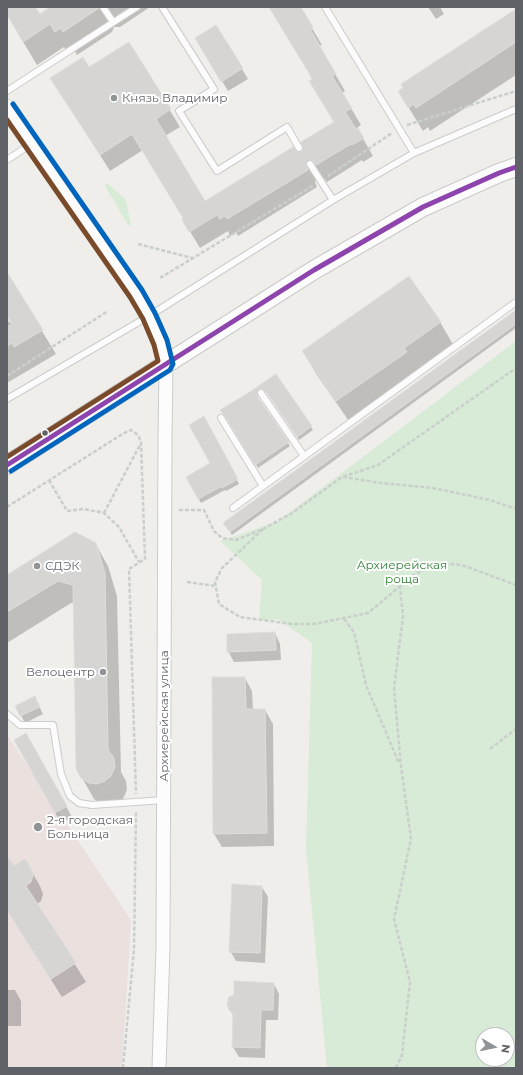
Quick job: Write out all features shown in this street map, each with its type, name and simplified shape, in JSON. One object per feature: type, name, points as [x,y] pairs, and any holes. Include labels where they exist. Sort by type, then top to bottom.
[{"type":"main road","points":[[7,465],[314,270],[423,207],[499,172],[516,167]]},
{"type":"street","points":[[7,108],[136,293],[149,316],[161,343],[166,364]]},
{"type":"street","name":"Архиерейская улица","points":[[159,1068],[163,975],[166,364]]},
{"type":"lane","points":[[103,7],[113,22]]},
{"type":"lane","points":[[7,91],[137,7]]},
{"type":"lane","points":[[162,7],[214,89],[179,111],[217,171],[287,127],[299,148]]},
{"type":"lane","points":[[325,7],[414,153]]},
{"type":"lane","points":[[7,399],[149,316],[333,200],[414,153],[516,109]]},
{"type":"lane","points":[[7,160],[32,143]]},
{"type":"lane","points":[[310,164],[333,200]]},
{"type":"lane","points":[[233,508],[516,302]]},
{"type":"lane","points":[[261,393],[304,456]]},
{"type":"lane","points":[[221,418],[263,486]]},
{"type":"lane","points":[[7,714],[20,725],[53,725],[61,774],[70,796],[79,803],[92,805],[164,800]]},
{"type":"path","points":[[160,278],[320,181],[399,128],[516,91]]},
{"type":"path","points":[[138,244],[193,258]]},
{"type":"path","points":[[7,376],[108,311]]},
{"type":"path","points":[[179,510],[204,510],[214,531],[222,538],[236,540],[263,529],[292,513],[342,477],[378,465],[516,368]]},
{"type":"path","points":[[7,507],[124,433],[131,430],[138,435],[142,442],[145,559],[129,569],[136,802],[134,949],[123,1068]]},
{"type":"path","points":[[104,513],[142,442]]},
{"type":"path","points":[[342,477],[381,483],[433,488],[490,500],[516,509]]},
{"type":"path","points":[[49,480],[67,511],[84,509],[104,513],[119,527],[140,562]]},
{"type":"path","points":[[263,529],[222,568],[215,582],[219,604],[240,617],[299,624],[314,624],[368,613],[415,574],[437,563],[462,565],[516,585]]},
{"type":"path","points":[[187,582],[216,586]]},
{"type":"path","points":[[396,1068],[402,1055],[410,982],[394,919],[411,839],[401,766],[394,688],[403,616],[400,587]]},
{"type":"path","points":[[344,619],[354,632],[366,685],[401,766]]},
{"type":"path","points":[[490,750],[516,729]]},
{"type":"shaded area","name":"2-я городская Больница","points":[[7,735],[131,920],[122,1068],[7,1068]]},
{"type":"green space","points":[[107,183],[126,200],[131,226],[128,225],[105,186]]},
{"type":"green space","name":"Архиерейская роща","points":[[516,341],[516,1068],[327,1068],[306,849],[312,643],[278,619],[259,621],[262,580],[220,541],[277,522]]},
{"type":"building","points":[[7,7],[35,7],[40,14],[50,7],[99,8],[63,32],[61,28],[55,32],[50,24],[23,42],[7,14]]},
{"type":"building","points":[[269,7],[301,7],[313,27],[310,29],[336,74],[332,76],[352,108],[345,112],[364,138],[316,165],[312,160],[308,160],[306,165],[308,170],[227,219],[225,216],[220,219],[217,215],[189,232],[182,220],[183,218],[132,134],[100,155],[50,78],[83,57],[89,67],[129,42],[171,109],[156,119],[205,201],[293,147],[297,152],[302,152],[303,148],[301,142],[334,122],[309,81],[312,79],[309,73]]},
{"type":"building","points":[[516,9],[516,42],[416,108],[414,104],[408,108],[398,91],[403,88],[401,84]]},
{"type":"building","points":[[216,25],[243,68],[221,82],[195,38]]},
{"type":"building","points":[[7,272],[43,330],[14,347],[12,343],[7,347],[7,327],[12,324],[7,316]]},
{"type":"building","points":[[409,276],[441,322],[404,348],[407,352],[336,401],[302,351]]},
{"type":"building","points":[[516,310],[516,324],[230,532],[223,523]]},
{"type":"building","points":[[276,374],[312,426],[297,437],[265,390],[258,390],[257,396],[289,442],[255,465],[220,410]]},
{"type":"building","points":[[204,416],[238,479],[198,499],[186,477],[210,463],[189,425]]},
{"type":"building","points":[[75,532],[96,543],[105,573],[108,750],[114,758],[115,767],[111,776],[105,781],[97,784],[89,783],[80,777],[76,768],[73,585],[58,581],[7,612],[7,575]]},
{"type":"building","points":[[275,632],[276,650],[227,652],[227,634]]},
{"type":"building","points":[[212,677],[245,677],[246,709],[265,709],[267,833],[213,834]]},
{"type":"building","points":[[35,696],[40,707],[20,716],[15,706]]},
{"type":"building","points":[[26,733],[67,806],[55,813],[14,740]]},
{"type":"building","points":[[7,856],[14,866],[25,859],[33,875],[31,882],[26,886],[76,963],[51,979],[7,910]]},
{"type":"building","points":[[232,884],[262,886],[260,953],[229,952]]},
{"type":"building","points":[[234,981],[274,983],[273,1010],[261,1010],[260,1048],[232,1047],[233,1013],[229,1010],[227,1004],[229,997],[234,995]]},
{"type":"transit line","points":[[11,471],[170,370],[173,364],[167,340],[155,313],[142,290],[13,104]]},
{"type":"transit line","points":[[7,120],[130,297],[143,319],[154,345],[158,361],[7,457]]},
{"type":"transit line","points":[[7,465],[314,270],[423,207],[499,173],[516,167]]},
{"type":"place","name":"Князь Владимир","points":[[114,98]]},
{"type":"place","name":"СДЭК","points":[[37,566]]},
{"type":"place","name":"Велоцентр","points":[[103,672]]},
{"type":"place","name":"2-я городская Больница","points":[[38,827]]}]
